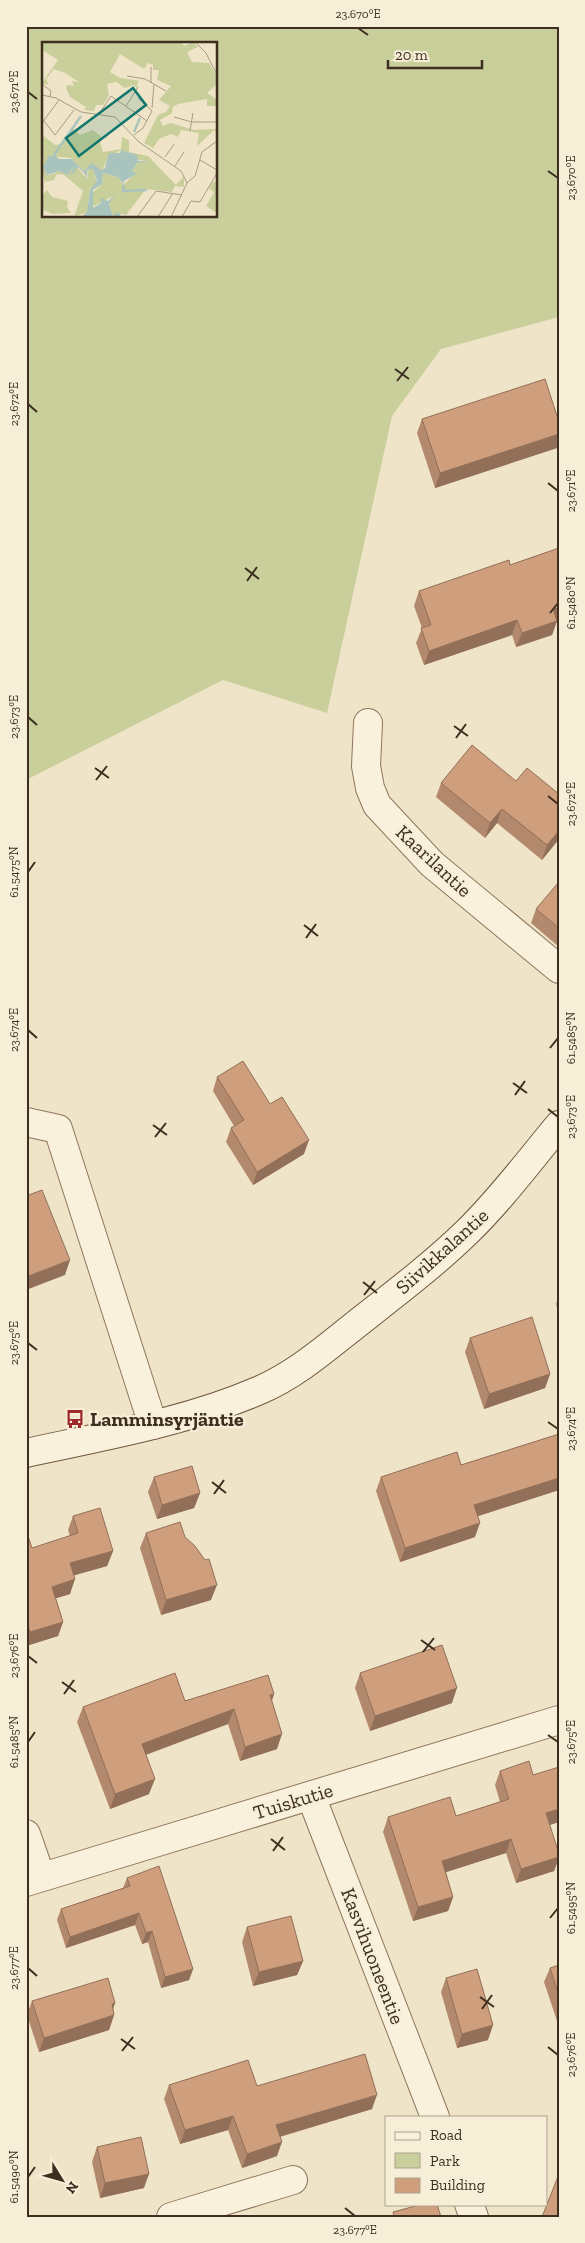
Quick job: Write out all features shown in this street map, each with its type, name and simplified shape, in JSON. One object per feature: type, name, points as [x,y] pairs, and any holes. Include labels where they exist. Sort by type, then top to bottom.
[{"type":"street","name":"Kaarilantie","points":[[368,723],[366,766],[370,788],[377,805],[432,864],[559,969]]},
{"type":"street","points":[[26,1122],[58,1129],[153,1425]]},
{"type":"street","name":"Siivikkalantie","points":[[26,1453],[153,1425],[261,1390],[313,1358],[428,1267],[490,1209],[559,1126]]},
{"type":"street","name":"Tuiskutie","points":[[34,1880],[559,1720]]},
{"type":"street","name":"Kasvihuoneentie","points":[[311,1796],[436,2116]]},
{"type":"street","points":[[26,1834],[34,1880]]},
{"type":"street","points":[[171,2217],[293,2180]]},
{"type":"green space","points":[[26,26],[559,26],[559,317],[441,349],[392,416],[327,713],[223,680],[26,780]]},
{"type":"building","points":[[545,379],[559,422],[559,434],[440,473],[422,419]]},
{"type":"building","points":[[559,548],[559,608],[553,609],[557,621],[522,633],[517,620],[429,651],[421,628],[431,625],[419,591],[509,560],[510,565]]},
{"type":"building","points":[[472,745],[516,781],[527,768],[559,794],[559,831],[547,845],[502,809],[490,823],[441,783]]},
{"type":"building","points":[[559,884],[559,928],[536,909]]},
{"type":"building","points":[[243,1061],[270,1104],[282,1097],[309,1140],[257,1172],[231,1128],[244,1120],[217,1077]]},
{"type":"building","points":[[42,1190],[70,1260],[26,1277],[26,1196]]},
{"type":"building","points":[[532,1317],[550,1374],[489,1394],[470,1338]]},
{"type":"building","points":[[559,1434],[559,1478],[474,1505],[480,1523],[405,1548],[381,1477],[457,1452],[461,1465]]},
{"type":"building","points":[[192,1466],[200,1493],[162,1505],[154,1477]]},
{"type":"building","points":[[100,1508],[113,1551],[70,1563],[75,1579],[52,1587],[63,1622],[30,1632],[26,1620],[26,1530],[32,1548],[78,1533],[73,1516]]},
{"type":"building","points":[[180,1522],[185,1537],[195,1546],[205,1560],[209,1559],[217,1585],[166,1600],[146,1533]]},
{"type":"building","points":[[442,1645],[457,1688],[375,1716],[360,1673]]},
{"type":"building","points":[[175,1673],[185,1701],[268,1675],[274,1694],[270,1695],[282,1734],[245,1747],[234,1709],[142,1744],[155,1779],[115,1794],[83,1707]]},
{"type":"building","points":[[529,1761],[533,1775],[559,1767],[559,1809],[546,1813],[559,1857],[521,1869],[511,1839],[442,1861],[453,1897],[418,1907],[388,1817],[450,1797],[456,1816],[509,1799],[500,1771]]},
{"type":"building","points":[[159,1866],[193,1969],[165,1977],[152,1931],[146,1933],[139,1913],[70,1937],[61,1909],[130,1886],[127,1878]]},
{"type":"building","points":[[291,1916],[303,1961],[259,1972],[247,1927]]},
{"type":"building","points":[[559,1965],[559,1996],[550,1968]]},
{"type":"building","points":[[477,1969],[493,2025],[462,2034],[446,1978]]},
{"type":"building","points":[[108,1978],[115,2003],[112,2004],[114,2015],[44,2038],[32,2001]]},
{"type":"building","points":[[365,2054],[377,2095],[276,2125],[282,2142],[247,2154],[233,2116],[185,2130],[169,2085],[248,2060],[257,2086]]},
{"type":"building","points":[[141,2137],[149,2174],[105,2183],[97,2147]]},
{"type":"building","points":[[559,2174],[559,2217],[542,2217],[548,2206]]},
{"type":"building","points":[[416,2206],[438,2206],[441,2217],[394,2217],[393,2212]]},
{"type":"place","name":"Lamminsyrjäntie","points":[[75,1419]]}]
